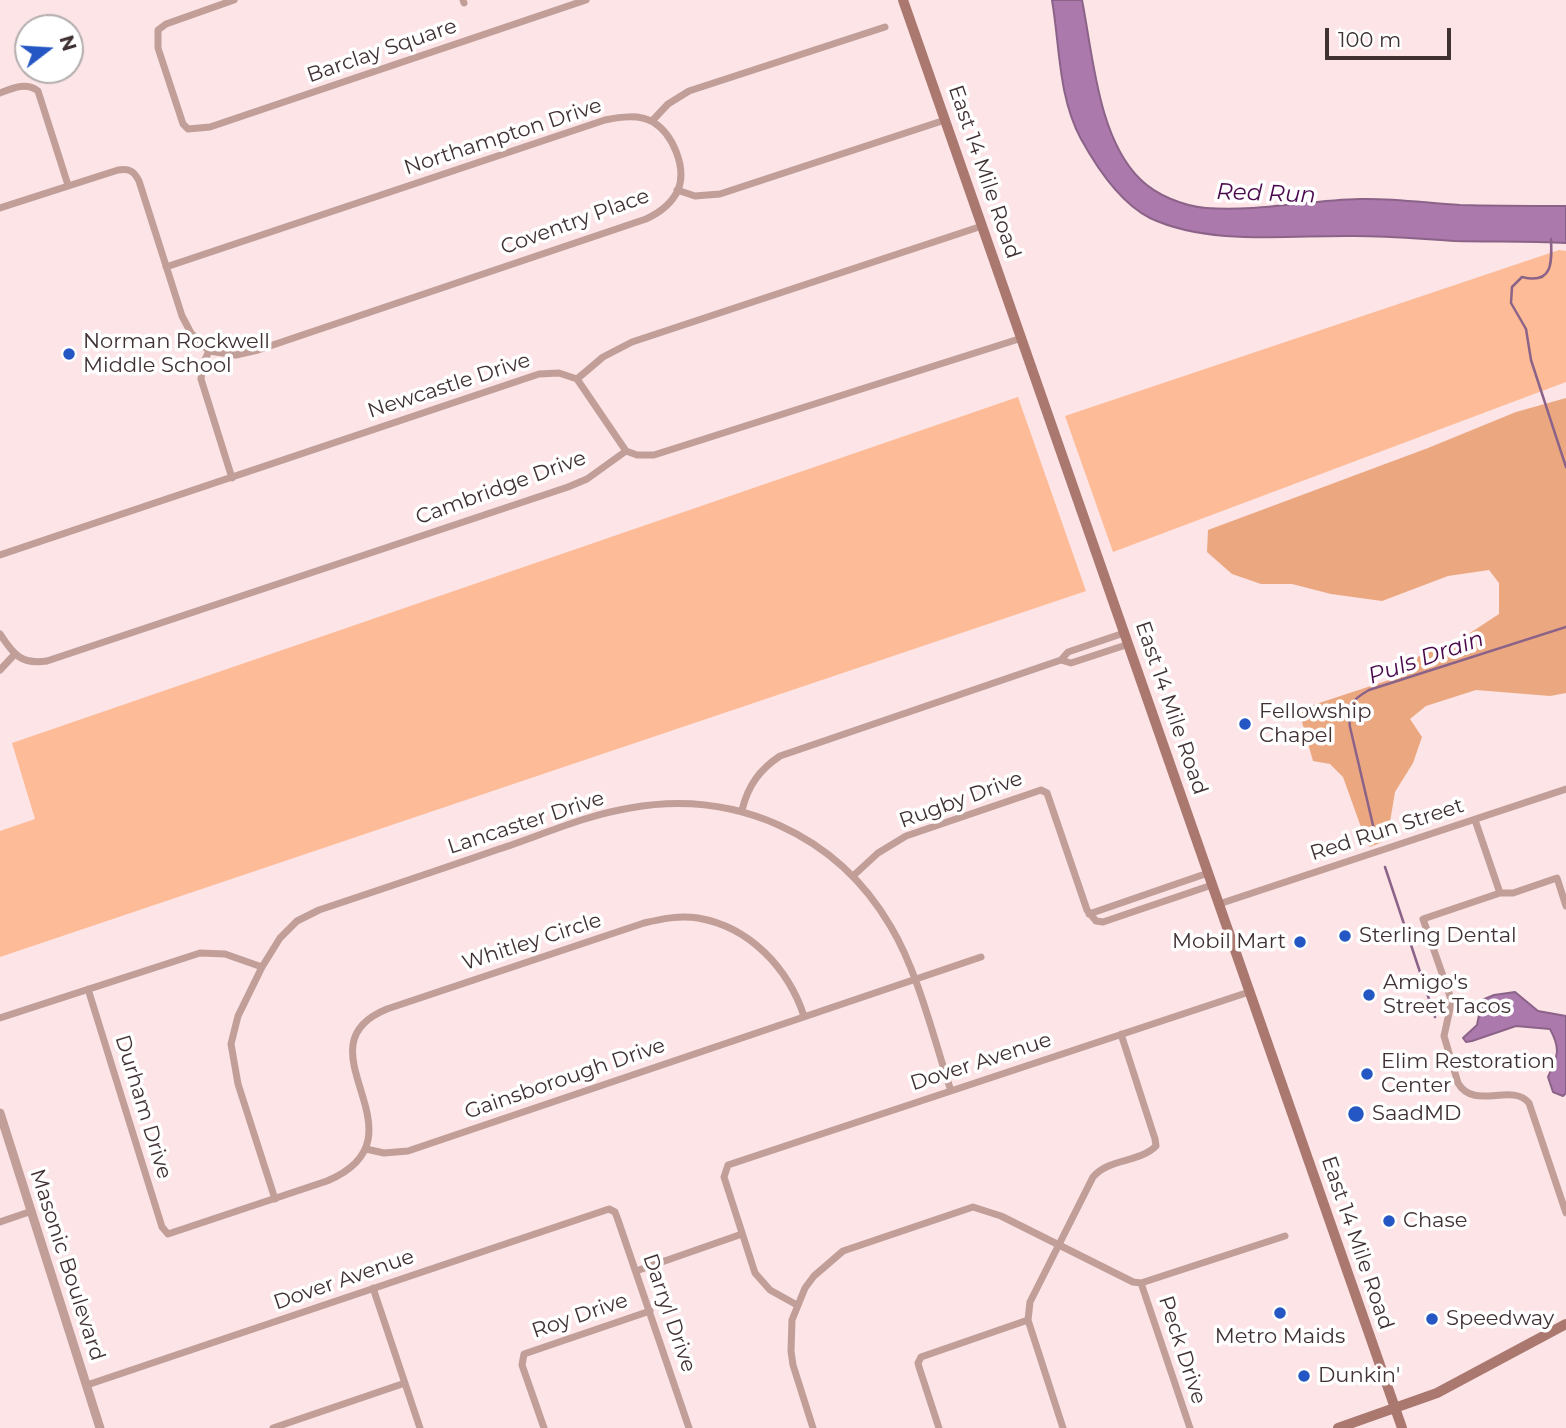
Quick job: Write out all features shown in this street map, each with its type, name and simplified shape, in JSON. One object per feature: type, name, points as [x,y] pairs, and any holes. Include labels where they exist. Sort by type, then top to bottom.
[{"type":"main road","name":"East 14 Mile Road","points":[[903,0],[1402,1428]]},
{"type":"main road","points":[[1338,1428],[1452,1386],[1495,1360],[1566,1324]]},
{"type":"street","name":"Barclay Square","points":[[234,0],[166,24],[158,30],[158,48],[183,124],[188,129],[210,127],[586,0]]},
{"type":"street","points":[[677,190],[680,170],[674,148],[663,130],[652,121],[668,104],[689,91],[885,27]]},
{"type":"street","points":[[0,93],[23,86],[30,86],[38,92],[68,185]]},
{"type":"street","name":"Northampton Drive","points":[[166,267],[605,120],[625,117],[652,121]]},
{"type":"street","name":"Coventry Place","points":[[209,351],[236,355],[258,350],[646,219],[665,206],[677,190],[701,197],[720,194],[945,120]]},
{"type":"street","points":[[0,208],[118,170],[131,170],[139,181],[186,325],[209,351],[203,364],[201,379],[232,478]]},
{"type":"street","points":[[982,226],[632,342],[603,357],[577,379],[626,451],[637,456],[654,455],[1022,338]]},
{"type":"street","name":"Newcastle Drive","points":[[0,555],[539,374],[559,373],[577,379]]},
{"type":"street","name":"Cambridge Drive","points":[[14,655],[40,662],[73,653],[568,487],[587,479],[626,451]]},
{"type":"street","points":[[741,810],[752,781],[769,763],[780,756],[1061,660],[1068,652],[1125,633]]},
{"type":"street","points":[[0,634],[14,655],[0,670]]},
{"type":"street","points":[[1061,660],[1071,663],[1129,645]]},
{"type":"street","name":"Red Run Street","points":[[1219,904],[1566,789]]},
{"type":"street","name":"Rugby Drive","points":[[853,876],[878,853],[906,836],[1041,790],[1048,793],[1089,914]]},
{"type":"street","name":"Lancaster Drive","points":[[275,1199],[238,1084],[230,1044],[238,1016],[262,967],[286,931],[297,921],[318,910],[628,808],[676,803],[708,804],[741,810],[799,835],[835,860],[853,876],[891,927],[914,980],[951,1091]]},
{"type":"street","points":[[1475,820],[1500,893]]},
{"type":"street","points":[[1208,873],[1089,914],[1096,921],[1103,922],[1212,885]]},
{"type":"street","points":[[1566,906],[1557,878],[1513,893],[1500,893],[1423,919],[1450,996],[1451,1004],[1444,1036],[1458,1083],[1462,1090],[1471,1096],[1525,1098],[1566,1213]]},
{"type":"street","name":"Whitley Circle","points":[[366,1149],[368,1114],[352,1054],[355,1037],[365,1021],[387,1009],[644,923],[662,919],[698,918],[746,937],[788,978],[804,1016]]},
{"type":"street","points":[[0,1018],[200,953],[225,954],[262,967]]},
{"type":"street","name":"Gainsborough Drive","points":[[366,1149],[384,1153],[408,1151],[981,957]]},
{"type":"street","name":"Durham Drive","points":[[88,989],[162,1227],[168,1234],[275,1199]]},
{"type":"street","name":"Dover Avenue","points":[[742,1234],[724,1177],[726,1168],[732,1163],[1249,992]]},
{"type":"street","points":[[1063,1428],[1028,1320],[1030,1302],[1097,1172],[1106,1166],[1149,1152],[1156,1146],[1121,1034]]},
{"type":"street","name":"Masonic Boulevard","points":[[0,1113],[100,1428]]},
{"type":"street","points":[[275,1199],[339,1175],[359,1160],[366,1149]]},
{"type":"street","points":[[813,1428],[793,1365],[792,1320],[797,1305],[814,1276],[843,1251],[973,1207],[987,1210],[1133,1282],[1142,1283],[1285,1236]]},
{"type":"street","name":"Dover Avenue","points":[[87,1385],[612,1210]]},
{"type":"street","name":"Darryl Drive","points":[[612,1210],[636,1270],[689,1428]]},
{"type":"street","points":[[0,1222],[32,1212]]},
{"type":"street","points":[[636,1270],[742,1234],[760,1280],[780,1297],[797,1305]]},
{"type":"street","name":"Peck Drive","points":[[1142,1283],[1190,1428]]},
{"type":"street","points":[[373,1288],[420,1428]]},
{"type":"street","name":"Roy Drive","points":[[544,1428],[522,1365],[522,1357],[528,1352],[650,1311]]},
{"type":"street","points":[[939,1428],[919,1367],[919,1359],[925,1354],[1028,1320]]},
{"type":"street","points":[[273,1428],[405,1383]]},
{"type":"shaded area","name":"Red Run","points":[[1052,0],[1082,0],[1099,95],[1115,141],[1126,162],[1140,179],[1170,199],[1197,207],[1225,209],[1372,199],[1460,205],[1566,206],[1566,243],[1367,236],[1224,236],[1173,227],[1150,218],[1129,203],[1110,184],[1073,123],[1064,89]]},
{"type":"shaded area","points":[[1559,250],[1566,251],[1566,382],[1113,552],[1065,416]]},
{"type":"shaded area","points":[[1018,397],[1086,591],[0,957],[0,831],[35,819],[12,743]]},
{"type":"shaded area","points":[[1566,398],[1566,693],[1550,696],[1476,690],[1426,706],[1410,719],[1422,737],[1413,763],[1395,792],[1388,834],[1382,842],[1370,847],[1343,777],[1330,764],[1313,761],[1300,715],[1304,708],[1392,679],[1413,659],[1467,635],[1499,614],[1499,583],[1489,570],[1448,576],[1382,601],[1331,594],[1292,584],[1261,584],[1232,574],[1207,552],[1208,530],[1428,448],[1516,412]]},
{"type":"shaded area","points":[[1515,992],[1538,1011],[1566,1016],[1566,1093],[1563,1096],[1553,1092],[1548,1077],[1557,1053],[1556,1042],[1550,1029],[1516,1026],[1472,1041],[1466,1042],[1463,1038],[1477,1025],[1482,1000]]},
{"type":"waterway","name":"Puls Drain","points":[[1551,239],[1550,263],[1545,275],[1532,279],[1522,277],[1512,287],[1511,303],[1526,329],[1531,360],[1566,467]]},
{"type":"waterway","name":"Puls Drain","points":[[1376,838],[1350,727],[1351,704],[1369,690],[1566,627]]},
{"type":"waterway","name":"Puls Drain","points":[[1385,867],[1435,1017]]},
{"type":"place","name":"Norman Rockwell Middle School","points":[[69,354]]},
{"type":"place","name":"Fellowship Chapel","points":[[1245,724]]},
{"type":"place","name":"Sterling Dental","points":[[1345,936]]},
{"type":"place","name":"Mobil Mart","points":[[1300,942]]},
{"type":"place","name":"Amigo's Street Tacos","points":[[1369,995]]},
{"type":"place","name":"Elim Restoration Center","points":[[1367,1074]]},
{"type":"place","name":"SaadMD","points":[[1356,1114]]},
{"type":"place","name":"Chase","points":[[1389,1221]]},
{"type":"place","name":"Metro Maids","points":[[1280,1313]]},
{"type":"place","name":"Speedway","points":[[1432,1319]]},
{"type":"place","name":"Dunkin'","points":[[1304,1376]]}]
